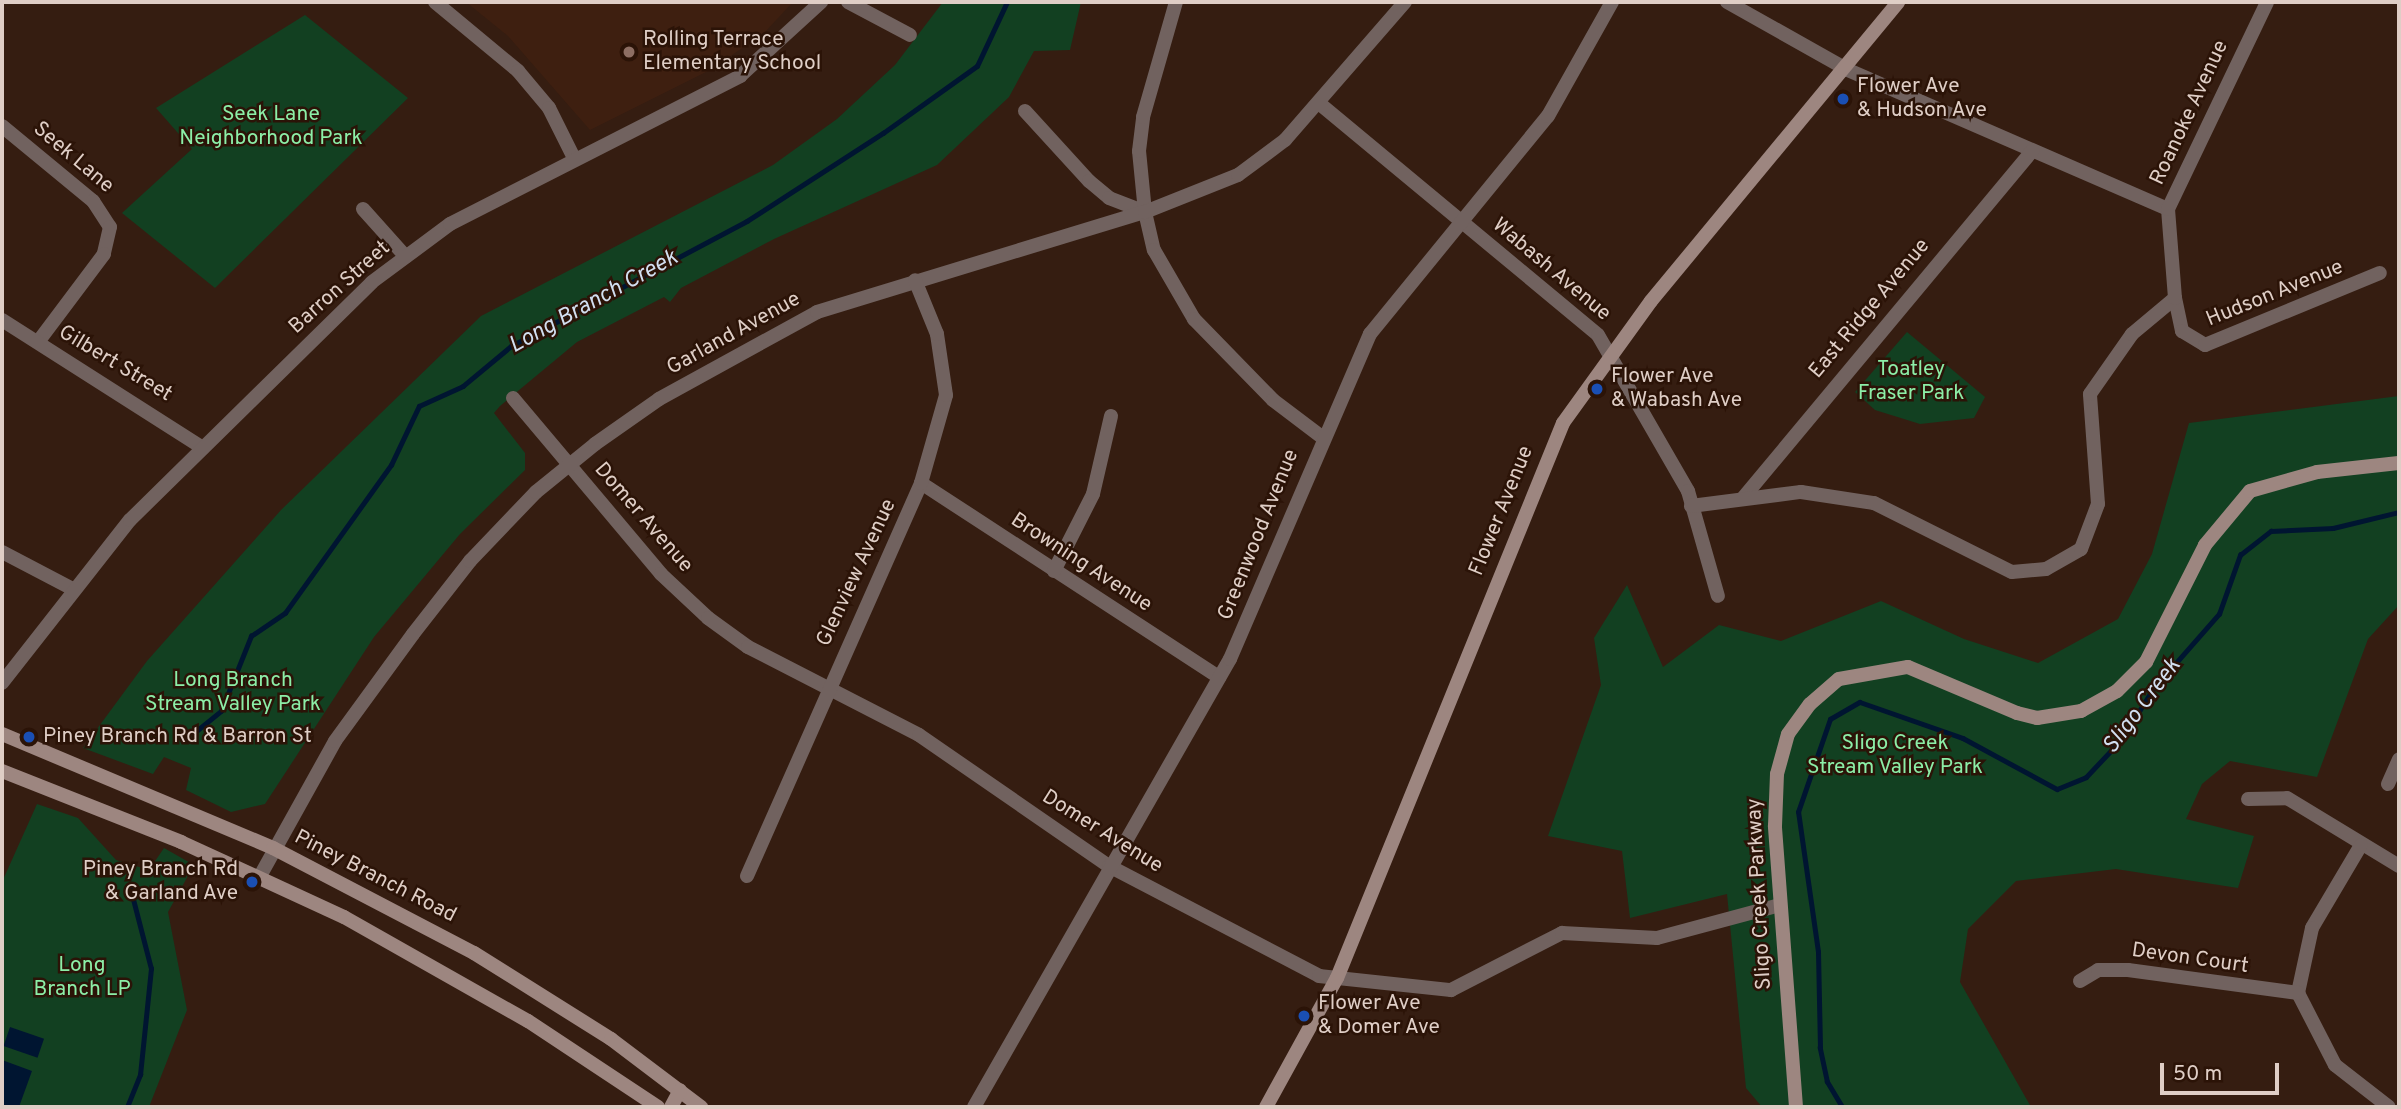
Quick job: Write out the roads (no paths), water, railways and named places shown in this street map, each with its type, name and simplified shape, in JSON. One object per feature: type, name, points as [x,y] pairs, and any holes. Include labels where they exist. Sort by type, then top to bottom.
[{"type":"street","points":[[435,2],[518,71],[549,108],[573,156]]},
{"type":"street","name":"Barron Street","points":[[2,683],[71,588],[203,448],[406,257],[450,224],[573,156],[740,76],[821,2]]},
{"type":"street","points":[[848,2],[910,34]]},
{"type":"street","points":[[1176,2],[1143,117],[1139,151],[1145,212],[1154,250],[1194,319],[1273,400],[1322,437]]},
{"type":"street","name":"Garland Avenue","points":[[260,876],[273,848],[335,741],[413,634],[470,561],[570,466],[659,399],[779,329],[915,280],[1145,212],[1238,175],[1285,140],[1320,104],[1405,2]]},
{"type":"street","name":"Greenwood Avenue","points":[[974,1107],[1219,677],[1322,437],[1370,334],[1459,220],[1570,86],[1612,2]]},
{"type":"street","points":[[1727,2],[1848,70],[2168,209]]},
{"type":"street","name":"Flower Avenue","points":[[1266,1107],[1337,978],[1538,475],[1563,423],[1611,353],[1848,70],[1898,2]]},
{"type":"street","name":"Roanoke Avenue","points":[[2175,298],[2168,209],[2267,2]]},
{"type":"street","name":"Wabash Avenue","points":[[1320,104],[1459,220],[1611,353],[1691,506],[1718,596]]},
{"type":"street","points":[[1026,111],[1089,181],[1110,198],[1145,212]]},
{"type":"street","name":"Seek Lane","points":[[2,125],[100,207],[110,227],[104,254],[38,342]]},
{"type":"street","name":"East Ridge Avenue","points":[[1743,498],[2032,151]]},
{"type":"street","points":[[363,209],[406,257]]},
{"type":"street","name":"Hudson Avenue","points":[[2175,298],[2182,331],[2205,345],[2380,273]]},
{"type":"street","name":"Glenview Avenue","points":[[747,876],[921,483],[946,396],[946,371],[915,280]]},
{"type":"street","points":[[1691,506],[1801,492],[1874,503],[1992,567],[2046,569],[2081,549],[2094,526],[2098,504],[2087,412],[2096,379],[2153,310],[2175,298]]},
{"type":"street","name":"Gilbert Street","points":[[2,320],[203,448]]},
{"type":"street","name":"Domer Avenue","points":[[513,398],[702,614],[748,647],[919,735],[1109,866],[1291,964],[1337,978],[1451,990],[1562,933],[1657,938],[1780,905]]},
{"type":"street","points":[[1054,571],[1093,494],[1111,416]]},
{"type":"street","name":"Sligo Creek Parkway","points":[[1796,1107],[1780,905],[1777,774],[1788,734],[1839,679],[1908,667],[2017,713],[2037,718],[2081,711],[2117,691],[2146,662],[2205,545],[2250,491],[2306,474],[2399,463]]},
{"type":"street","name":"Browning Avenue","points":[[921,483],[1219,677]]},
{"type":"street","points":[[2,552],[71,588]]},
{"type":"street","name":"Piney Branch Road","points":[[2,734],[273,848],[474,953],[680,1090],[701,1107]]},
{"type":"street","points":[[2388,785],[2399,759]]},
{"type":"street","points":[[2,771],[260,876],[460,981],[657,1107]]},
{"type":"street","points":[[2248,799],[2287,798],[2399,866]]},
{"type":"street","points":[[2361,845],[2312,929],[2298,993],[2335,1065],[2389,1107]]},
{"type":"street","name":"Devon Court","points":[[2080,981],[2098,970],[2128,970],[2298,993]]},
{"type":"street","points":[[670,1107],[680,1090]]},
{"type":"water","points":[[10,1027],[44,1039],[38,1058],[3,1046]]},
{"type":"water","points":[[2,1060],[32,1071],[19,1107],[2,1107]]},
{"type":"waterway","name":"Long Branch Creek","points":[[195,732],[221,711],[251,636],[285,613],[391,465],[419,406],[463,386],[511,346],[747,221],[883,133],[977,66],[1007,2]]},
{"type":"waterway","name":"Sligo Creek","points":[[1842,1107],[1827,1082],[1820,1048],[1818,952],[1798,812],[1830,719],[1860,702],[1963,738],[2057,789],[2086,777],[2121,740],[2153,689],[2219,614],[2240,555],[2271,531],[2333,528],[2399,512]]},
{"type":"waterway","name":"Long Branch Creek","points":[[127,1107],[140,1075],[151,969],[130,888]]},
{"type":"place","name":"Rolling Terrace Elementary School","points":[[629,52]]},
{"type":"place","name":"Flower Ave & Hudson Ave","points":[[1843,99]]},
{"type":"place","name":"Flower Ave & Wabash Ave","points":[[1597,389]]},
{"type":"place","name":"Piney Branch Rd & Barron St","points":[[29,737]]},
{"type":"place","name":"Piney Branch Rd & Garland Ave","points":[[252,882]]},
{"type":"place","name":"Flower Ave & Domer Ave","points":[[1304,1016]]},
{"type":"park label","name":"Seek Lane Neighborhood Park","points":[[271,127]]},
{"type":"park label","name":"Toatley Fraser Park","points":[[1911,382]]},
{"type":"park label","name":"Long Branch Stream Valley Park","points":[[233,693]]},
{"type":"park label","name":"Sligo Creek Stream Valley Park","points":[[1895,756]]},
{"type":"park label","name":"Long Branch LP","points":[[82,978]]}]
